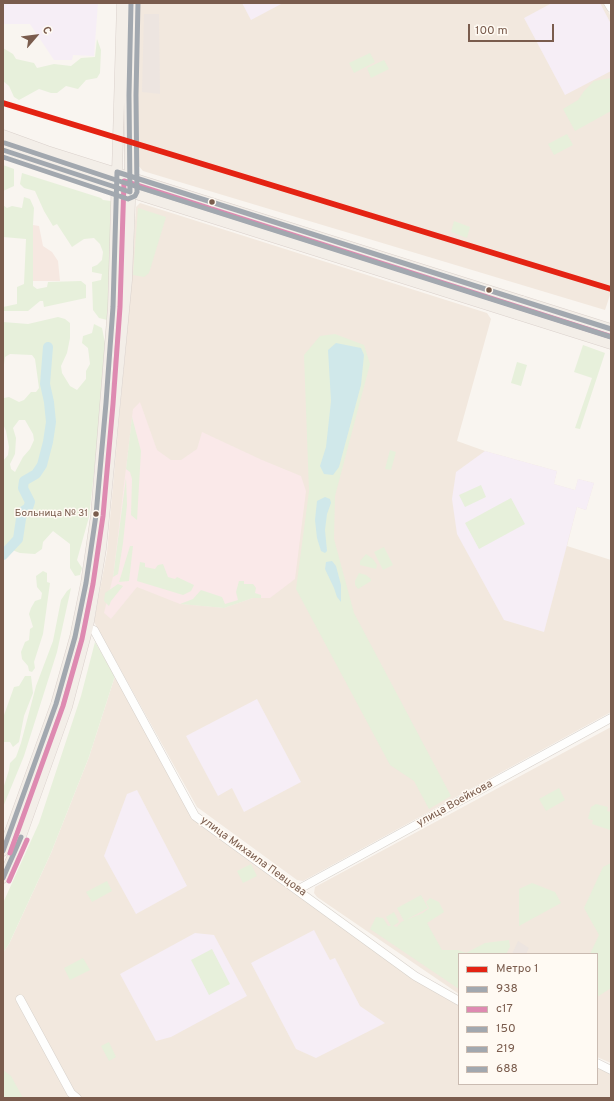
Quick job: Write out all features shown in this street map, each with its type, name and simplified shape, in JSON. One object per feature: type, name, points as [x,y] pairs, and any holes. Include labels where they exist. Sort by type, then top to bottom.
[{"type":"main road","points":[[3,851],[56,704],[77,626],[86,583],[98,488],[113,307],[122,3]]},
{"type":"main road","points":[[3,878],[19,842],[62,722],[88,627],[101,549],[109,483],[125,310],[130,192],[129,95],[131,3]]},
{"type":"main road","points":[[3,135],[47,151],[611,328]]},
{"type":"main road","points":[[3,150],[117,188],[611,344]]},
{"type":"street","points":[[608,3],[611,8]]},
{"type":"street","points":[[517,315],[513,312],[513,304],[516,301],[522,300]]},
{"type":"street","points":[[77,626],[88,627]]},
{"type":"street","name":"улица Михаила Певцова","points":[[88,627],[94,630],[195,816],[299,889],[415,976],[443,993],[458,1000]]},
{"type":"street","name":"улица Воейкова","points":[[299,889],[611,718]]},
{"type":"street","points":[[20,999],[71,1093],[77,1098]]},
{"type":"street","points":[[598,1064],[611,1070]]},
{"type":"shaded area","points":[[3,3],[98,3],[94,56],[73,55],[72,60],[54,60],[30,24],[3,24]]},
{"type":"shaded area","points":[[138,3],[604,3],[611,17],[611,292],[605,310],[143,171],[138,165]]},
{"type":"shaded area","points":[[242,3],[283,3],[251,20]]},
{"type":"shaded area","points":[[552,3],[600,3],[611,24],[611,71],[565,95],[524,18]]},
{"type":"shaded area","points":[[144,14],[159,14],[160,94],[142,92]]},
{"type":"shaded area","points":[[140,203],[487,313],[491,319],[457,441],[485,451],[557,471],[554,484],[575,490],[578,479],[594,483],[586,510],[577,507],[567,546],[611,560],[611,712],[303,881],[297,880],[197,807],[94,622],[107,552],[129,310],[136,207]]},
{"type":"shaded area","points":[[33,225],[39,226],[43,246],[52,252],[58,261],[60,281],[33,281]]},
{"type":"shaded area","points":[[140,402],[157,450],[171,460],[181,460],[197,449],[202,432],[262,460],[301,476],[306,491],[295,579],[270,598],[253,598],[224,608],[180,604],[137,587],[111,619],[104,613],[113,577],[133,409]]},
{"type":"shaded area","points":[[485,451],[557,471],[554,484],[575,490],[578,479],[594,483],[586,510],[577,507],[544,632],[504,620],[457,534],[452,499],[456,472]]},
{"type":"shaded area","points":[[115,676],[192,818],[458,1003],[458,1085],[598,1085],[598,1067],[611,1073],[611,1098],[3,1098],[3,953],[9,944],[51,853],[89,757]]},
{"type":"shaded area","points":[[257,699],[301,782],[244,812],[232,788],[218,796],[186,736]]},
{"type":"shaded area","points":[[611,727],[611,1063],[598,1057],[598,953],[458,953],[458,993],[317,897],[314,893],[315,887]]},
{"type":"shaded area","points":[[137,790],[187,886],[136,914],[104,856],[127,794]]},
{"type":"shaded area","points":[[314,930],[330,960],[335,958],[360,1006],[385,1023],[316,1058],[296,1049],[251,963]]},
{"type":"shaded area","points":[[195,933],[214,935],[247,996],[171,1037],[156,1041],[120,974]]},
{"type":"shaded area","points":[[518,941],[529,948],[526,953],[512,953]]},
{"type":"green space","points":[[97,39],[101,50],[100,73],[97,78],[86,80],[78,89],[66,86],[57,93],[51,93],[39,89],[19,100],[14,97],[9,86],[3,81],[3,48],[13,54],[16,59],[34,63],[37,68],[54,64],[71,66],[81,58],[95,57]]},
{"type":"green space","points":[[370,53],[375,62],[354,73],[349,63]]},
{"type":"green space","points":[[384,60],[389,69],[371,78],[367,68]]},
{"type":"green space","points":[[611,78],[611,111],[575,131],[563,109],[578,100],[584,91],[594,81]]},
{"type":"green space","points":[[567,134],[573,145],[554,155],[548,144]]},
{"type":"green space","points":[[3,165],[14,169],[14,186],[3,191]]},
{"type":"green space","points":[[22,173],[101,198],[103,200],[111,201],[110,317],[107,320],[99,318],[93,310],[92,282],[101,280],[102,274],[92,272],[92,267],[97,265],[102,260],[103,252],[100,244],[94,238],[84,239],[72,247],[57,224],[53,226],[35,191],[24,188],[20,184]]},
{"type":"green space","points":[[24,197],[30,199],[34,208],[33,286],[37,289],[47,287],[48,282],[81,281],[86,285],[86,298],[44,307],[43,301],[40,301],[28,311],[3,311],[3,307],[17,304],[17,287],[24,284],[26,239],[3,237],[3,205],[7,208],[12,206],[22,208]]},
{"type":"green space","points":[[138,208],[166,217],[149,273],[144,277],[133,275]]},
{"type":"green space","points":[[454,221],[470,227],[467,238],[451,232]]},
{"type":"green space","points":[[526,309],[611,335],[611,338],[527,311]]},
{"type":"green space","points":[[58,317],[65,319],[70,323],[70,338],[67,353],[61,366],[62,373],[70,386],[77,390],[86,379],[86,371],[90,364],[88,348],[82,343],[83,336],[92,333],[94,324],[102,328],[105,343],[99,428],[89,517],[77,560],[82,568],[80,575],[75,576],[70,568],[70,544],[53,531],[43,542],[42,549],[35,554],[20,553],[12,550],[3,551],[3,461],[8,455],[9,447],[3,424],[3,397],[9,397],[19,402],[24,400],[31,392],[36,392],[39,388],[35,359],[32,355],[10,354],[5,357],[3,372],[3,322],[28,324]],"holes":[[[19,420],[25,420],[33,434],[34,440],[15,472],[11,469],[10,464],[15,454],[16,438],[13,428]]]},
{"type":"green space","points":[[335,334],[364,345],[370,364],[335,496],[334,539],[354,613],[451,796],[429,809],[414,781],[390,765],[296,589],[309,491],[304,355],[320,336]]},
{"type":"green space","points":[[583,345],[605,353],[580,429],[575,428],[592,378],[574,372]]},
{"type":"green space","points":[[517,362],[527,365],[521,386],[511,383]]},
{"type":"green space","points":[[132,417],[141,451],[137,520],[131,515],[132,479],[130,472],[126,469]]},
{"type":"green space","points":[[390,450],[396,452],[391,470],[385,469]]},
{"type":"green space","points":[[126,478],[127,505],[123,543],[118,574],[113,577]]},
{"type":"green space","points":[[481,485],[486,497],[465,507],[459,495]]},
{"type":"green space","points":[[511,498],[525,524],[479,549],[465,523]]},
{"type":"green space","points":[[130,546],[133,546],[129,581],[119,582]]},
{"type":"green space","points":[[384,547],[393,565],[383,570],[374,552]]},
{"type":"green space","points":[[366,554],[373,559],[377,565],[376,569],[360,565],[360,561]]},
{"type":"green space","points":[[140,562],[145,563],[145,567],[155,569],[158,565],[163,564],[168,577],[175,579],[177,577],[194,585],[191,591],[183,595],[137,581]]},
{"type":"green space","points":[[43,571],[47,573],[47,582],[50,583],[43,634],[34,662],[35,668],[32,672],[29,671],[28,666],[22,659],[21,652],[25,642],[29,640],[30,629],[33,627],[29,614],[31,608],[35,601],[41,599],[42,593],[37,587],[36,576]]},
{"type":"green space","points":[[359,573],[366,575],[371,579],[371,581],[358,589],[355,585],[355,581]]},
{"type":"green space","points":[[239,581],[244,581],[244,584],[253,584],[256,588],[255,593],[261,595],[261,598],[253,598],[224,608],[180,604],[193,599],[201,590],[222,597],[225,604],[238,600],[236,592]]},
{"type":"green space","points":[[118,584],[123,586],[111,601],[109,606],[104,601],[105,593]]},
{"type":"green space","points":[[71,588],[57,652],[24,756],[3,807],[3,789],[10,763],[16,757],[21,743],[36,686],[53,641],[61,600]]},
{"type":"green space","points":[[95,642],[115,676],[89,757],[51,853],[9,944],[3,953],[3,903],[39,823],[81,696]]},
{"type":"green space","points":[[25,676],[31,676],[33,693],[24,716],[19,742],[13,747],[10,742],[3,742],[3,718],[14,687],[19,686]]},
{"type":"green space","points":[[559,788],[565,800],[546,811],[539,799]]},
{"type":"green space","points":[[596,804],[608,807],[607,811],[611,812],[610,830],[592,824],[593,820],[588,819],[591,807]]},
{"type":"green space","points":[[611,863],[611,988],[598,996],[598,953],[590,953],[599,935],[584,908],[603,867]]},
{"type":"green space","points":[[251,864],[257,876],[243,883],[237,871]]},
{"type":"green space","points":[[107,881],[112,891],[92,902],[86,892]]},
{"type":"green space","points":[[532,883],[555,892],[561,903],[519,926],[519,889]]},
{"type":"green space","points":[[421,895],[428,908],[404,921],[397,908]]},
{"type":"green space","points":[[430,898],[439,902],[444,912],[427,923],[442,950],[458,950],[466,953],[458,953],[458,988],[370,929],[376,917],[383,918],[388,926],[391,926],[386,917],[394,912],[399,922],[393,926],[397,927],[401,922],[423,913],[429,908],[426,902]]},
{"type":"green space","points":[[509,940],[510,947],[507,953],[466,953],[485,943]]},
{"type":"green space","points":[[212,949],[230,984],[209,995],[191,960]]},
{"type":"green space","points":[[83,958],[90,970],[70,980],[64,968]]},
{"type":"green space","points":[[109,1042],[116,1057],[109,1061],[101,1046]]},
{"type":"green space","points":[[3,1070],[11,1076],[23,1098],[3,1098]]},
{"type":"water","points":[[336,343],[361,348],[364,355],[361,385],[339,467],[333,475],[324,474],[320,466],[326,447],[331,401],[328,350]]},
{"type":"water","points":[[325,497],[330,499],[331,503],[327,514],[325,530],[327,551],[325,553],[321,551],[317,538],[315,520],[317,501]]},
{"type":"water","points":[[332,561],[336,566],[341,585],[341,602],[337,597],[325,569],[326,562]]},
{"type":"waterway","points":[[3,555],[18,539],[22,512],[28,508],[30,502],[23,488],[24,481],[36,474],[42,465],[48,442],[51,422],[45,384],[48,347]]},
{"type":"metro line","name":"1","points":[[3,103],[611,289]]},
{"type":"transit line","name":"219","points":[[3,150],[130,192],[129,95],[131,3]]},
{"type":"transit line","name":"688","points":[[3,157],[128,199],[135,196],[137,192],[136,95],[138,3]]},
{"type":"transit line","name":"150","points":[[5,143],[119,181],[611,337]]},
{"type":"transit line","name":"938","points":[[3,851],[56,704],[75,637],[86,583],[96,515],[106,403],[113,307],[117,172],[611,329]]},
{"type":"transit line","name":"с17","points":[[10,853],[63,706],[82,639],[93,584],[103,516],[113,404],[120,307],[124,181],[609,336]]},
{"type":"transit line","name":"938","points":[[3,878],[21,837]]},
{"type":"transit line","name":"с17","points":[[9,881],[27,840]]},
{"type":"place","name":"Больница № 31","points":[[96,514]]}]
